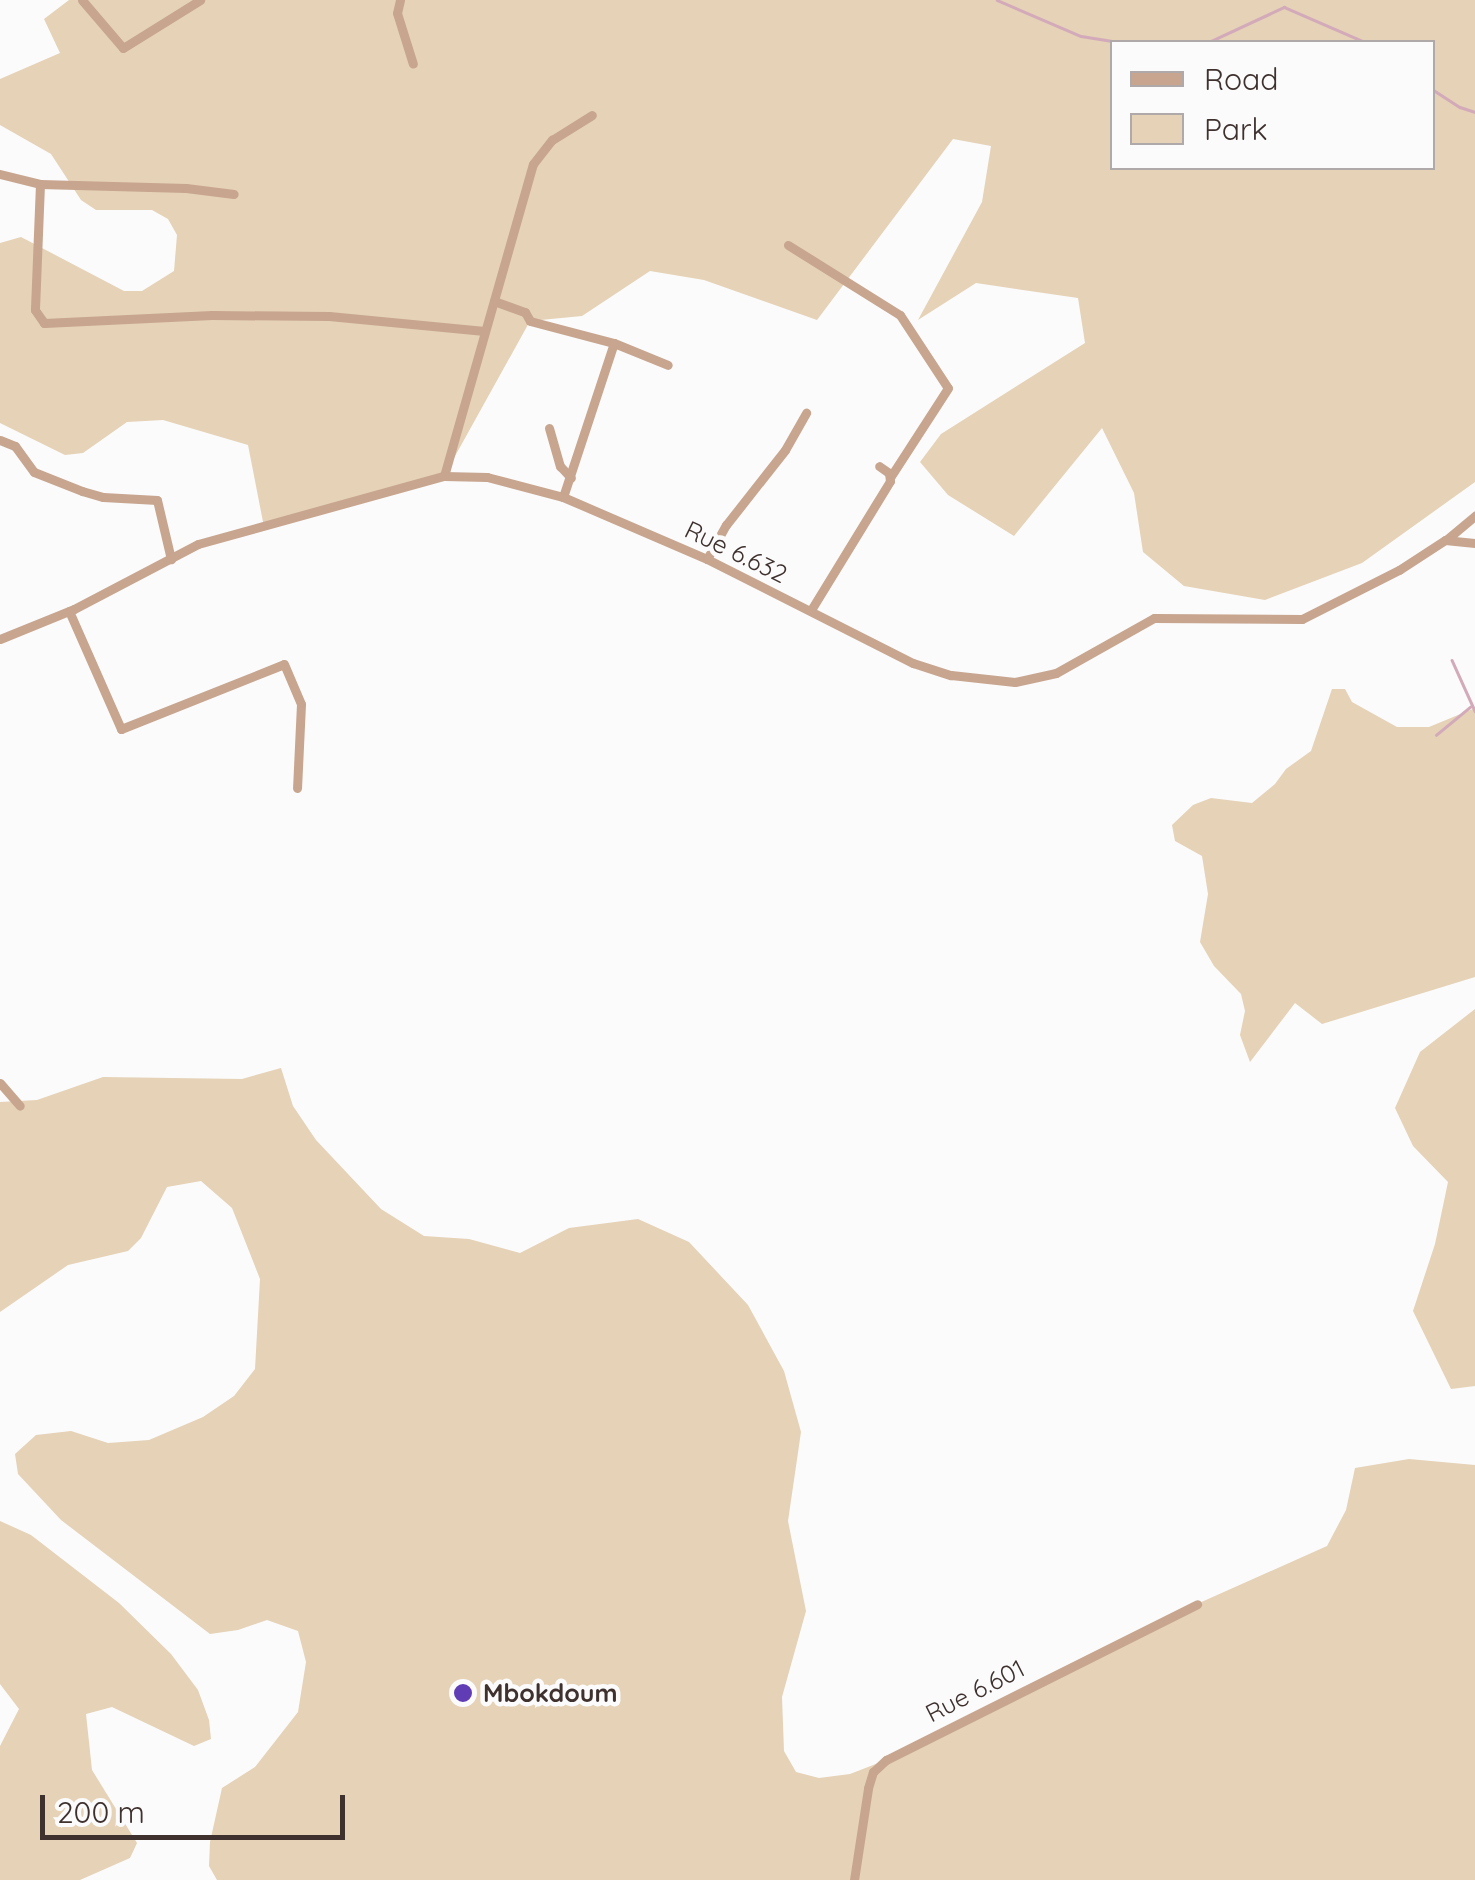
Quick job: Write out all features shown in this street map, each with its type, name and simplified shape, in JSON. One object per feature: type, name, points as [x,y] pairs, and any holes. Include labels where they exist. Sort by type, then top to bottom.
[{"type":"street","points":[[82,0],[123,48],[200,0]]},
{"type":"street","points":[[400,0],[398,12],[413,64]]},
{"type":"street","points":[[444,476],[533,164],[552,140],[592,115]]},
{"type":"street","points":[[0,174],[40,184],[186,188],[234,194]]},
{"type":"street","points":[[40,184],[35,310],[44,324],[212,315],[329,316],[484,331]]},
{"type":"street","points":[[788,245],[900,315],[948,388],[810,610]]},
{"type":"street","points":[[494,302],[525,312],[530,320],[614,343],[668,365]]},
{"type":"street","points":[[562,497],[614,343]]},
{"type":"street","points":[[707,559],[726,525],[786,450],[806,414]]},
{"type":"street","points":[[549,428],[560,466],[571,478]]},
{"type":"street","points":[[0,440],[14,446],[34,472],[103,497],[157,500],[172,559]]},
{"type":"street","points":[[878,466],[891,476]]},
{"type":"street","name":"Rue 6.632","points":[[0,639],[69,611],[198,544],[444,476],[487,477],[562,497],[707,559],[926,668],[1016,682],[1056,672],[1154,618],[1302,618],[1399,570],[1475,516]]},
{"type":"street","points":[[1445,540],[1475,542]]},
{"type":"street","points":[[69,611],[121,730],[284,664],[301,704],[297,788]]},
{"type":"street","points":[[0,1083],[20,1106]]},
{"type":"street","name":"Rue 6.601","points":[[854,1880],[868,1788],[873,1772],[886,1760],[1197,1604]]},
{"type":"green space","points":[[69,0],[1475,0],[1475,482],[1362,563],[1265,600],[1184,586],[1143,552],[1134,493],[1102,428],[1014,536],[948,495],[920,462],[941,434],[1085,343],[1078,298],[976,283],[918,320],[982,202],[991,146],[953,139],[817,320],[704,280],[650,271],[582,316],[530,321],[444,476],[264,527],[248,445],[163,420],[127,422],[83,453],[65,455],[0,423],[0,243],[21,237],[124,291],[142,291],[174,271],[177,235],[168,219],[152,210],[96,210],[81,200],[51,154],[0,125],[0,79],[60,53],[44,19]]},
{"type":"green space","points":[[1332,689],[1345,689],[1352,702],[1397,727],[1429,727],[1475,708],[1475,977],[1322,1024],[1295,1003],[1250,1062],[1240,1035],[1245,1011],[1241,994],[1214,966],[1200,942],[1208,894],[1202,856],[1175,841],[1172,825],[1193,805],[1211,798],[1252,803],[1275,784],[1286,769],[1311,751]]},
{"type":"green space","points":[[1475,1009],[1475,1386],[1451,1389],[1413,1311],[1435,1244],[1448,1182],[1413,1146],[1395,1108],[1420,1052]]},
{"type":"green space","points":[[281,1068],[293,1106],[316,1140],[381,1209],[424,1236],[469,1239],[520,1253],[569,1228],[638,1219],[689,1242],[748,1305],[784,1371],[801,1432],[788,1521],[806,1611],[782,1697],[784,1751],[796,1772],[819,1778],[850,1774],[886,1760],[1197,1604],[1327,1546],[1346,1510],[1355,1468],[1409,1459],[1475,1465],[1475,1880],[217,1880],[209,1866],[210,1842],[222,1788],[255,1767],[298,1712],[306,1662],[298,1631],[267,1620],[210,1634],[61,1520],[18,1474],[15,1454],[36,1435],[71,1431],[108,1443],[149,1440],[203,1417],[234,1396],[255,1369],[260,1279],[232,1208],[201,1181],[167,1187],[141,1238],[128,1251],[68,1265],[0,1312],[0,1102],[37,1100],[103,1077],[242,1079]]},
{"type":"green space","points":[[0,1521],[31,1535],[119,1603],[171,1654],[198,1690],[209,1720],[211,1739],[194,1746],[112,1707],[86,1714],[92,1770],[137,1843],[130,1858],[80,1880],[0,1880],[0,1746],[19,1709],[0,1684]]},
{"type":"waterway","points":[[997,0],[1081,36],[1110,41]]},
{"type":"waterway","points":[[1213,40],[1284,7],[1360,40]]},
{"type":"waterway","points":[[1435,91],[1475,112]]},
{"type":"waterway","points":[[1452,660],[1475,711]]},
{"type":"waterway","points":[[1436,735],[1470,707]]},
{"type":"place","name":"Mbokdoum","points":[[463,1693]]}]
